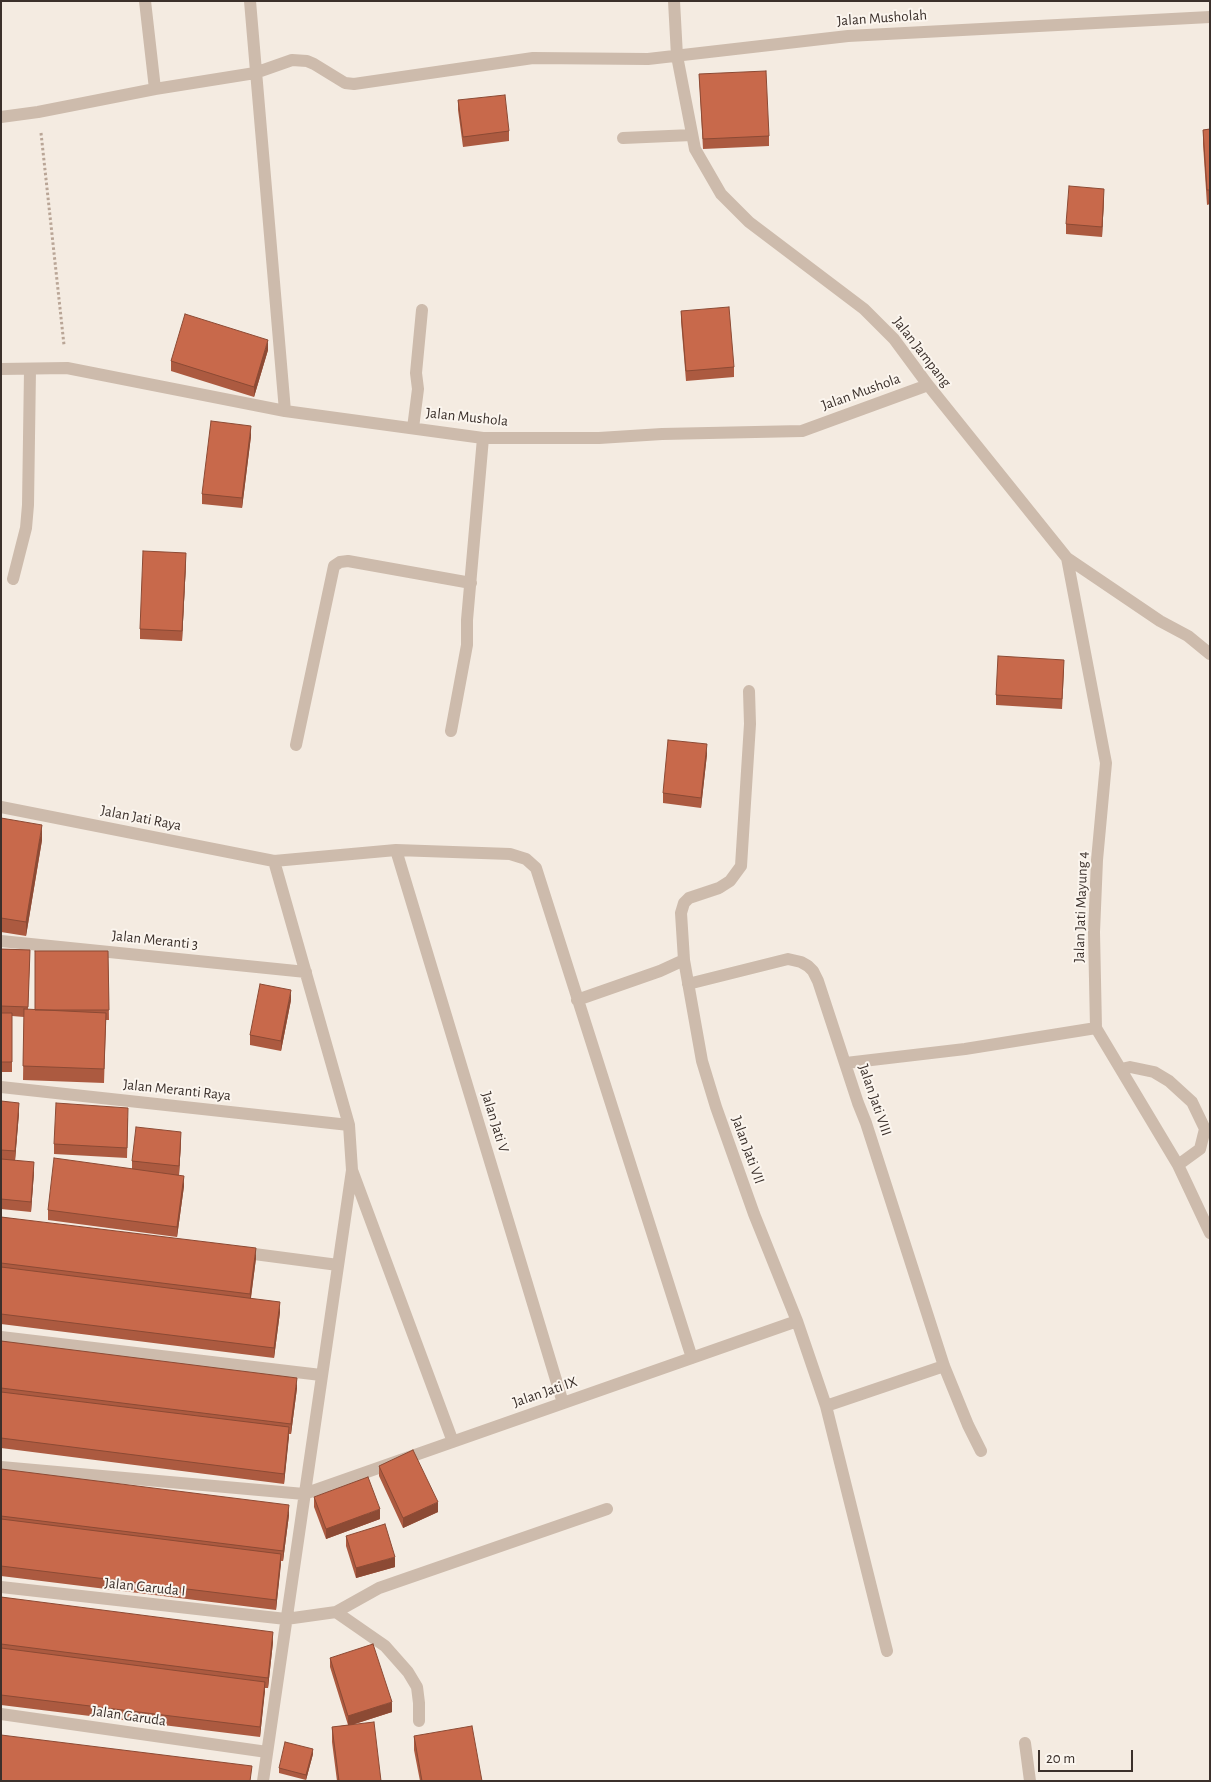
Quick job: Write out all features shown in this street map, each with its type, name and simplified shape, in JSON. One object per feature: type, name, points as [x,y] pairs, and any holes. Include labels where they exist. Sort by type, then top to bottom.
[{"type":"street","points":[[145,1],[156,89]]},
{"type":"street","points":[[250,1],[285,411]]},
{"type":"street","name":"Jalan Jampang","points":[[674,1],[677,56],[695,149],[720,194],[750,222],[864,309],[894,339],[928,385],[1067,558],[1160,621],[1188,636],[1210,654]]},
{"type":"street","name":"Jalan Musholah","points":[[1,117],[38,112],[255,72],[292,60],[307,61],[345,83],[354,84],[533,58],[648,59],[848,36],[1210,17]]},
{"type":"street","points":[[623,138],[692,135]]},
{"type":"street","points":[[413,428],[418,389],[416,373],[422,310]]},
{"type":"street","name":"Jalan Mushola","points":[[1,369],[67,368],[285,411],[483,438],[599,438],[662,434],[802,431],[928,385]]},
{"type":"street","points":[[13,579],[26,528],[28,505],[30,370]]},
{"type":"street","points":[[451,731],[467,645],[467,620],[483,438]]},
{"type":"street","name":"Jalan Jati Mayung 4","points":[[1067,558],[1106,763],[1097,860],[1095,923],[1096,1028]]},
{"type":"street","points":[[296,745],[334,566],[340,562],[348,561],[471,583]]},
{"type":"street","name":"Jalan Jati VII","points":[[749,691],[750,724],[742,866],[730,881],[719,888],[689,898],[684,903],[682,913],[684,960],[702,1061],[754,1214],[797,1321],[826,1406],[887,1651]]},
{"type":"street","name":"Jalan Jati Raya","points":[[1,807],[274,861],[396,850],[510,854],[526,859],[536,868],[692,1358]]},
{"type":"street","name":"Jalan Jati V","points":[[396,850],[563,1403]]},
{"type":"street","points":[[263,1781],[352,1170],[350,1126],[274,861]]},
{"type":"street","name":"Jalan Meranti 3","points":[[1,941],[306,972]]},
{"type":"street","name":"Jalan Jati VIII","points":[[688,984],[788,959],[808,966],[818,981],[944,1366],[968,1425],[981,1451]]},
{"type":"street","points":[[577,1000],[684,960]]},
{"type":"street","points":[[846,1063],[964,1049],[1096,1028],[1178,1165],[1210,1233]]},
{"type":"street","points":[[1121,1069],[1130,1067],[1154,1072],[1169,1081],[1192,1102],[1205,1129],[1200,1149],[1178,1165]]},
{"type":"street","name":"Jalan Meranti Raya","points":[[1,1087],[350,1126]]},
{"type":"street","points":[[352,1170],[453,1442]]},
{"type":"street","points":[[229,1251],[338,1265]]},
{"type":"street","name":"Jalan Jati IX","points":[[304,1494],[797,1321]]},
{"type":"street","points":[[1,1337],[322,1375]]},
{"type":"street","points":[[826,1406],[944,1366]]},
{"type":"street","points":[[1,1467],[304,1494]]},
{"type":"street","points":[[418,1721],[420,1703],[417,1686],[408,1672],[385,1646],[336,1612],[379,1588],[607,1509]]},
{"type":"street","name":"Jalan Garuda I","points":[[1,1588],[286,1619],[336,1612]]},
{"type":"street","name":"Jalan Garuda","points":[[1,1714],[267,1752]]},
{"type":"street","points":[[1025,1744],[1030,1781]]},
{"type":"path","points":[[38,112],[67,368]]},
{"type":"building","points":[[766,71],[769,136],[703,139],[699,74]]},
{"type":"building","points":[[505,95],[509,131],[463,137],[458,100]]},
{"type":"building","points":[[1210,129],[1210,190],[1207,190],[1203,130]]},
{"type":"building","points":[[1069,186],[1104,189],[1102,227],[1066,224]]},
{"type":"building","points":[[729,307],[734,367],[686,371],[681,311]]},
{"type":"building","points":[[185,314],[268,340],[254,387],[171,361]]},
{"type":"building","points":[[211,421],[251,426],[242,498],[202,494]]},
{"type":"building","points":[[143,551],[186,553],[182,631],[140,629]]},
{"type":"building","points":[[998,656],[1064,660],[1062,699],[996,695]]},
{"type":"building","points":[[668,740],[707,744],[701,798],[663,793]]},
{"type":"building","points":[[1,818],[42,825],[26,922],[1,918]]},
{"type":"building","points":[[1,949],[30,950],[28,1007],[1,1006]]},
{"type":"building","points":[[35,951],[108,951],[109,1010],[35,1010]]},
{"type":"building","points":[[260,984],[291,990],[281,1041],[250,1035]]},
{"type":"building","points":[[24,1009],[106,1013],[104,1069],[23,1066]]},
{"type":"building","points":[[1,1013],[12,1013],[12,1062],[1,1062]]},
{"type":"building","points":[[1,1101],[19,1103],[15,1151],[1,1150]]},
{"type":"building","points":[[56,1103],[128,1108],[127,1148],[54,1144]]},
{"type":"building","points":[[136,1127],[181,1132],[179,1166],[132,1161]]},
{"type":"building","points":[[54,1158],[184,1176],[177,1227],[48,1210]]},
{"type":"building","points":[[1,1159],[34,1162],[31,1202],[1,1199]]},
{"type":"building","points":[[1,1217],[256,1248],[250,1294],[1,1263]]},
{"type":"building","points":[[1,1267],[280,1302],[274,1348],[1,1314]]},
{"type":"building","points":[[1,1341],[297,1378],[291,1424],[1,1388]]},
{"type":"building","points":[[1,1392],[289,1427],[284,1474],[1,1438]]},
{"type":"building","points":[[413,1450],[438,1502],[403,1518],[379,1466]]},
{"type":"building","points":[[1,1469],[289,1505],[283,1551],[1,1516]]},
{"type":"building","points":[[368,1477],[380,1509],[326,1529],[314,1497]]},
{"type":"building","points":[[1,1519],[281,1554],[276,1600],[1,1566]]},
{"type":"building","points":[[385,1524],[395,1557],[356,1568],[346,1536]]},
{"type":"building","points":[[1,1597],[273,1632],[268,1678],[1,1644]]},
{"type":"building","points":[[373,1644],[392,1702],[348,1716],[330,1658]]},
{"type":"building","points":[[1,1648],[265,1682],[260,1727],[1,1695]]},
{"type":"building","points":[[374,1722],[381,1781],[339,1781],[332,1727]]},
{"type":"building","points":[[472,1726],[482,1781],[422,1781],[414,1736]]},
{"type":"building","points":[[1,1735],[252,1766],[250,1781],[1,1781]]},
{"type":"building","points":[[285,1742],[313,1749],[306,1775],[279,1768]]}]
